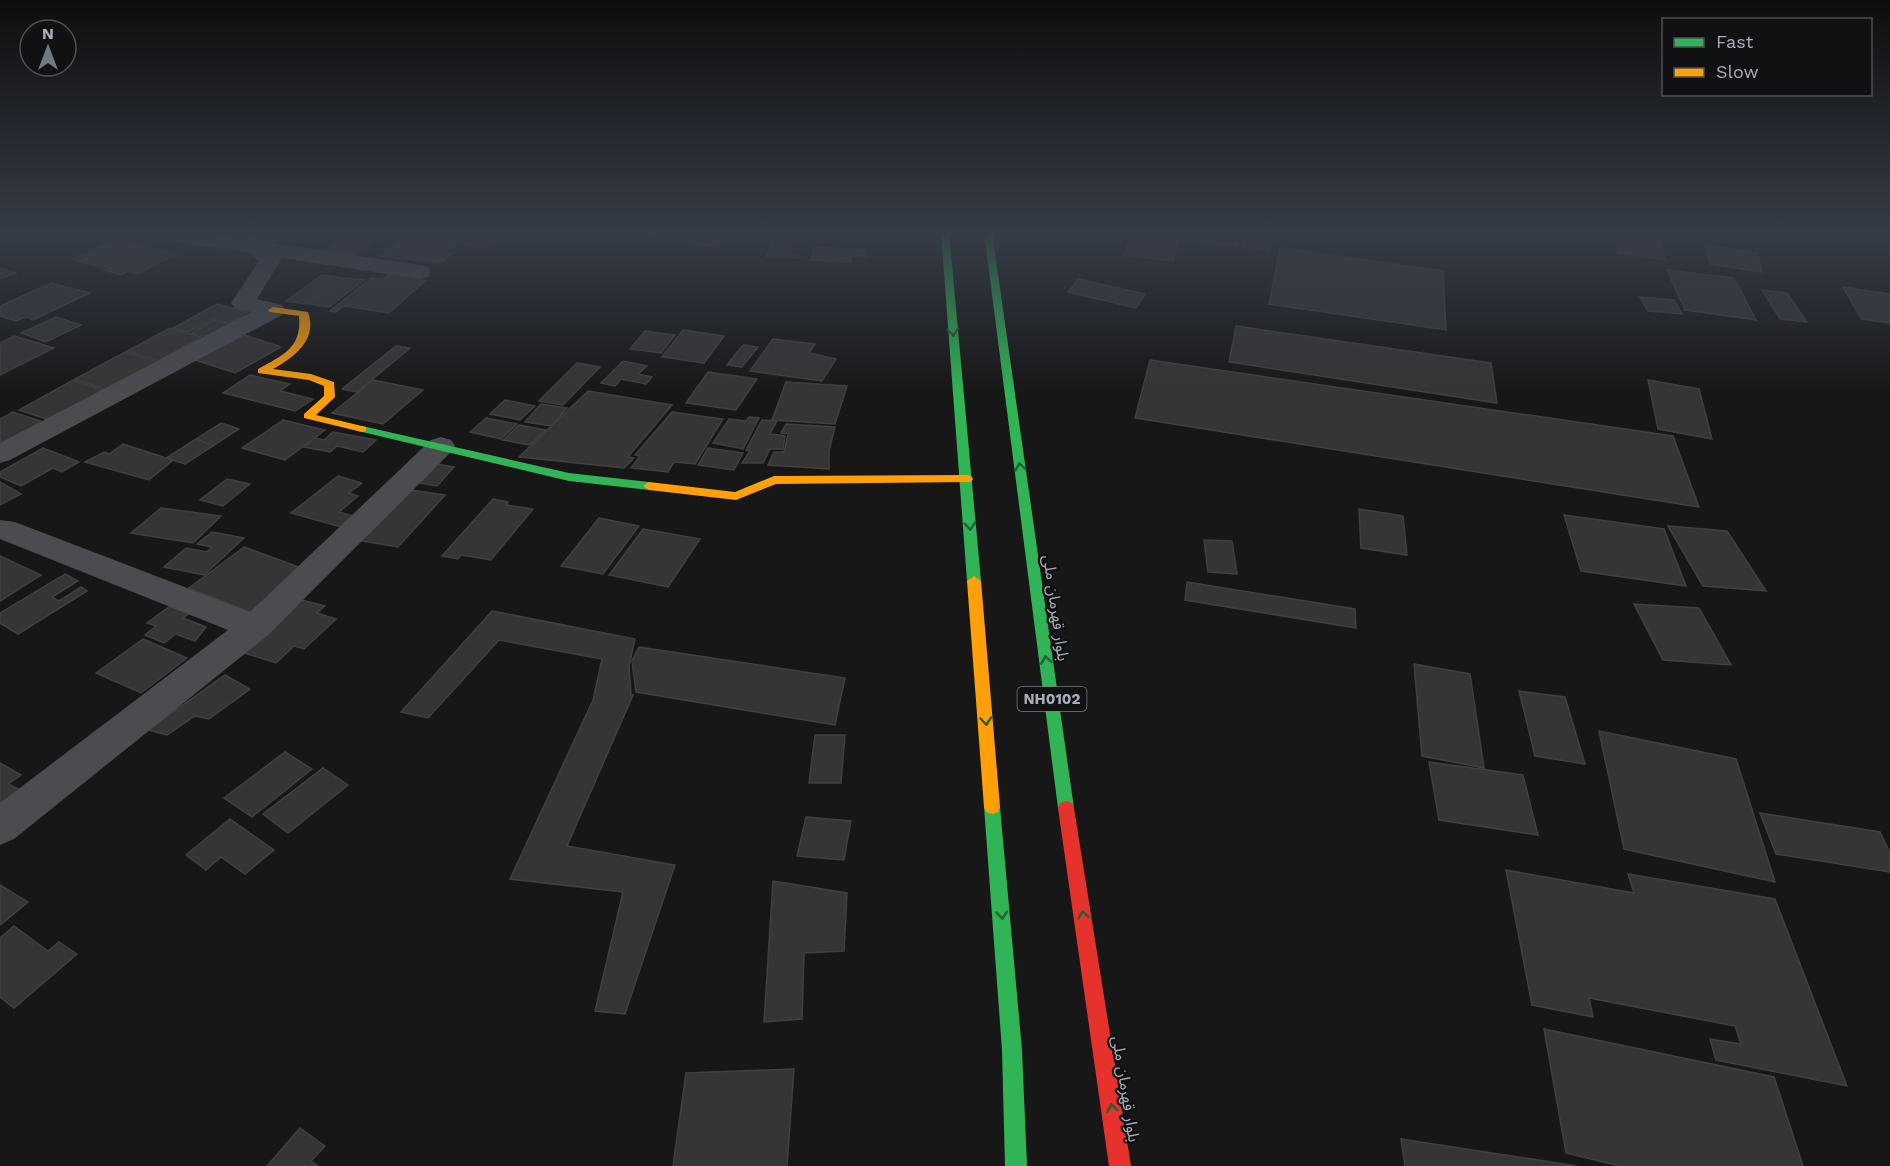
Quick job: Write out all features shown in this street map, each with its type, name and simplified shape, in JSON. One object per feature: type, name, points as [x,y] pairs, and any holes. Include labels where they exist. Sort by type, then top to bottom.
[{"type":"main road","points":[[950,286],[1012,1050],[1016,1166]]},
{"type":"main road","name":"بلوار قهرمان ملی","points":[[995,286],[1063,784],[1120,1166]]},
{"type":"main road","points":[[273,310],[304,314],[308,328],[302,345],[262,371],[310,377],[330,384],[329,397],[308,416],[569,477],[736,496],[774,480],[967,479]]},
{"type":"street","points":[[254,286],[243,303],[273,310]]},
{"type":"street","points":[[0,454],[273,310]]},
{"type":"street","points":[[0,827],[255,627],[441,447]]},
{"type":"street","points":[[4,529],[255,627]]},
{"type":"building","points":[[43,286],[64,286],[90,293],[33,320],[26,317],[16,321],[0,316],[0,306]]},
{"type":"building","points":[[306,286],[330,286],[306,304],[286,301]]},
{"type":"building","points":[[333,286],[356,286],[329,307],[309,304]]},
{"type":"building","points":[[361,286],[419,286],[389,313],[344,306],[336,312],[330,311]]},
{"type":"building","points":[[1072,286],[1111,286],[1145,294],[1136,308],[1068,292]]},
{"type":"building","points":[[1272,286],[1444,286],[1446,330],[1269,304]]},
{"type":"building","points":[[1674,286],[1738,286],[1756,320],[1685,310]]},
{"type":"building","points":[[1843,287],[1890,294],[1890,323],[1861,319]]},
{"type":"building","points":[[1762,290],[1787,293],[1807,322],[1780,319]]},
{"type":"building","points":[[1640,297],[1674,300],[1682,314],[1648,311]]},
{"type":"building","points":[[217,304],[248,312],[229,323],[214,319],[189,332],[173,328]]},
{"type":"building","points":[[56,317],[81,325],[46,342],[21,333]]},
{"type":"building","points":[[214,320],[234,325],[212,338],[192,333]]},
{"type":"building","points":[[1236,326],[1491,363],[1497,403],[1229,362]]},
{"type":"building","points":[[170,328],[201,337],[159,361],[127,351]]},
{"type":"building","points":[[683,330],[724,336],[704,363],[662,357]]},
{"type":"building","points":[[645,331],[675,335],[661,353],[630,349]]},
{"type":"building","points":[[239,333],[281,347],[235,373],[192,359]]},
{"type":"building","points":[[14,336],[54,348],[0,375],[0,343]]},
{"type":"building","points":[[773,339],[815,344],[809,353],[836,359],[822,381],[750,371]]},
{"type":"building","points":[[743,345],[758,347],[742,367],[727,365]]},
{"type":"building","points":[[396,346],[410,348],[357,392],[342,389]]},
{"type":"building","points":[[125,352],[157,362],[107,390],[75,379]]},
{"type":"building","points":[[1150,360],[1673,436],[1699,507],[1135,418]]},
{"type":"building","points":[[623,361],[647,366],[638,374],[652,377],[646,384],[621,379],[615,386],[601,383]]},
{"type":"building","points":[[577,363],[600,367],[563,405],[539,401]]},
{"type":"building","points":[[708,372],[757,379],[736,410],[686,403]]},
{"type":"building","points":[[250,375],[290,384],[280,391],[313,399],[295,411],[223,393]]},
{"type":"building","points":[[73,380],[105,391],[52,421],[19,410]]},
{"type":"building","points":[[373,380],[423,390],[383,424],[332,413]]},
{"type":"building","points":[[1648,380],[1699,389],[1712,439],[1658,429]]},
{"type":"building","points":[[786,382],[847,386],[835,424],[772,420]]},
{"type":"building","points":[[588,391],[672,405],[628,457],[634,458],[624,468],[519,457]]},
{"type":"building","points":[[505,400],[535,406],[520,420],[490,414]]},
{"type":"building","points":[[541,404],[567,408],[551,426],[525,422]]},
{"type":"building","points":[[13,412],[43,422],[0,446],[0,419]]},
{"type":"building","points":[[672,412],[723,419],[695,464],[674,462],[668,472],[631,468],[640,456],[635,455]]},
{"type":"building","points":[[749,417],[759,418],[743,449],[713,443],[729,419],[746,421]]},
{"type":"building","points":[[486,418],[517,424],[501,439],[470,432]]},
{"type":"building","points":[[283,420],[325,430],[285,460],[242,448]]},
{"type":"building","points":[[762,420],[777,421],[770,434],[785,436],[783,449],[770,449],[763,463],[742,463],[750,451],[746,450]]},
{"type":"building","points":[[221,423],[239,429],[213,446],[196,439]]},
{"type":"building","points":[[786,424],[835,427],[829,451],[829,469],[768,465],[774,452],[784,452],[788,434],[781,433]]},
{"type":"building","points":[[519,425],[546,430],[529,445],[503,440]]},
{"type":"building","points":[[333,432],[376,440],[363,452],[337,446],[330,452],[304,447],[315,438],[324,440]]},
{"type":"building","points":[[196,439],[213,446],[185,464],[166,458]]},
{"type":"building","points":[[123,444],[173,460],[149,480],[85,462],[104,452],[109,454]]},
{"type":"building","points":[[43,448],[79,462],[62,472],[53,468],[21,486],[0,477],[0,472]]},
{"type":"building","points":[[708,448],[743,453],[734,470],[698,465]]},
{"type":"building","points":[[426,462],[454,467],[437,486],[408,481]]},
{"type":"building","points":[[338,476],[362,483],[349,493],[358,496],[339,512],[354,516],[341,527],[291,513]]},
{"type":"building","points":[[227,479],[250,484],[223,506],[200,500]]},
{"type":"building","points":[[0,482],[21,494],[0,505]]},
{"type":"building","points":[[411,490],[445,495],[398,547],[351,539]]},
{"type":"building","points":[[493,499],[508,502],[506,505],[533,509],[491,560],[461,555],[458,559],[442,556]]},
{"type":"building","points":[[161,508],[221,516],[193,543],[131,533]]},
{"type":"building","points":[[1359,509],[1403,516],[1407,555],[1361,548]]},
{"type":"building","points":[[1564,515],[1664,529],[1686,586],[1581,571]]},
{"type":"building","points":[[599,518],[639,526],[603,574],[561,566]]},
{"type":"building","points":[[1668,526],[1727,531],[1766,591],[1703,586]]},
{"type":"building","points":[[643,529],[700,539],[668,587],[609,575]]},
{"type":"building","points":[[212,532],[244,538],[204,575],[164,567],[186,548],[207,552],[212,547],[197,544]]},
{"type":"building","points":[[1204,540],[1232,541],[1237,574],[1208,572]]},
{"type":"building","points":[[244,547],[304,569],[250,612],[189,588]]},
{"type":"building","points":[[0,556],[41,575],[0,601]]},
{"type":"building","points":[[65,574],[78,581],[52,597],[59,601],[81,587],[87,591],[18,634],[0,623],[0,613]]},
{"type":"building","points":[[1187,582],[1355,609],[1356,628],[1185,600]]},
{"type":"building","points":[[301,600],[325,606],[317,613],[336,619],[304,649],[294,646],[276,663],[241,652]]},
{"type":"building","points":[[1634,604],[1699,608],[1731,665],[1663,660]]},
{"type":"building","points":[[170,606],[190,613],[183,618],[206,627],[195,641],[176,634],[164,643],[145,635],[156,626],[147,623]]},
{"type":"building","points":[[492,611],[635,639],[629,666],[631,694],[633,695],[567,846],[675,865],[625,1014],[595,1011],[623,892],[510,879],[593,700],[602,659],[499,640],[428,718],[401,712]]},
{"type":"building","points":[[143,639],[187,658],[141,693],[96,673]]},
{"type":"building","points":[[639,647],[845,678],[835,725],[636,692],[632,661]]},
{"type":"building","points":[[1414,664],[1470,674],[1484,768],[1422,756]]},
{"type":"building","points":[[225,675],[250,689],[209,719],[195,716],[167,735],[148,730]]},
{"type":"building","points":[[1519,691],[1565,697],[1585,764],[1535,756]]},
{"type":"building","points":[[1599,731],[1736,759],[1775,882],[1624,849]]},
{"type":"building","points":[[815,735],[845,735],[841,783],[809,783]]},
{"type":"building","points":[[285,752],[312,769],[252,817],[224,798]]},
{"type":"building","points":[[1429,762],[1523,775],[1538,835],[1439,820]]},
{"type":"building","points":[[0,763],[21,775],[8,784],[26,793],[0,813]]},
{"type":"building","points":[[323,768],[348,785],[288,833],[263,814]]},
{"type":"building","points":[[1760,813],[1880,832],[1890,853],[1890,872],[1776,854]]},
{"type":"building","points":[[806,817],[851,821],[844,860],[797,856]]},
{"type":"building","points":[[230,819],[274,850],[245,874],[221,857],[206,870],[186,855]]},
{"type":"building","points":[[1506,870],[1634,893],[1628,874],[1775,899],[1847,1086],[1716,1060],[1710,1039],[1741,1044],[1735,1026],[1589,998],[1593,1017],[1532,1005]]},
{"type":"building","points":[[773,881],[847,893],[844,951],[804,953],[802,1019],[764,1022]]},
{"type":"building","points":[[0,885],[28,902],[0,925]]},
{"type":"building","points":[[14,926],[48,951],[59,942],[77,954],[14,1008],[0,997],[0,938]]},
{"type":"building","points":[[1544,1029],[1774,1077],[1803,1166],[1620,1166],[1566,1153]]},
{"type":"building","points":[[794,1069],[787,1166],[673,1166],[686,1073]]},
{"type":"building","points":[[300,1128],[325,1146],[311,1161],[318,1166],[267,1166]]},
{"type":"building","points":[[1401,1139],[1577,1166],[1405,1166]]},
{"type":"traffic: fast","points":[[950,286],[974,581]]},
{"type":"traffic: fast","points":[[995,286],[1066,808]]},
{"type":"traffic: fast","points":[[362,429],[569,477],[649,486]]},
{"type":"traffic: fast","points":[[992,807],[1012,1050],[1016,1166]]},
{"type":"traffic: slow","points":[[273,310],[304,314],[305,326],[300,343],[295,350],[262,371],[311,377],[330,384],[329,397],[308,416],[362,429]]},
{"type":"traffic: slow","points":[[649,486],[736,496],[774,480],[967,479]]},
{"type":"traffic: slow","points":[[974,581],[992,807]]},
{"type":"traffic: jam","points":[[1066,808],[1120,1166]]}]
